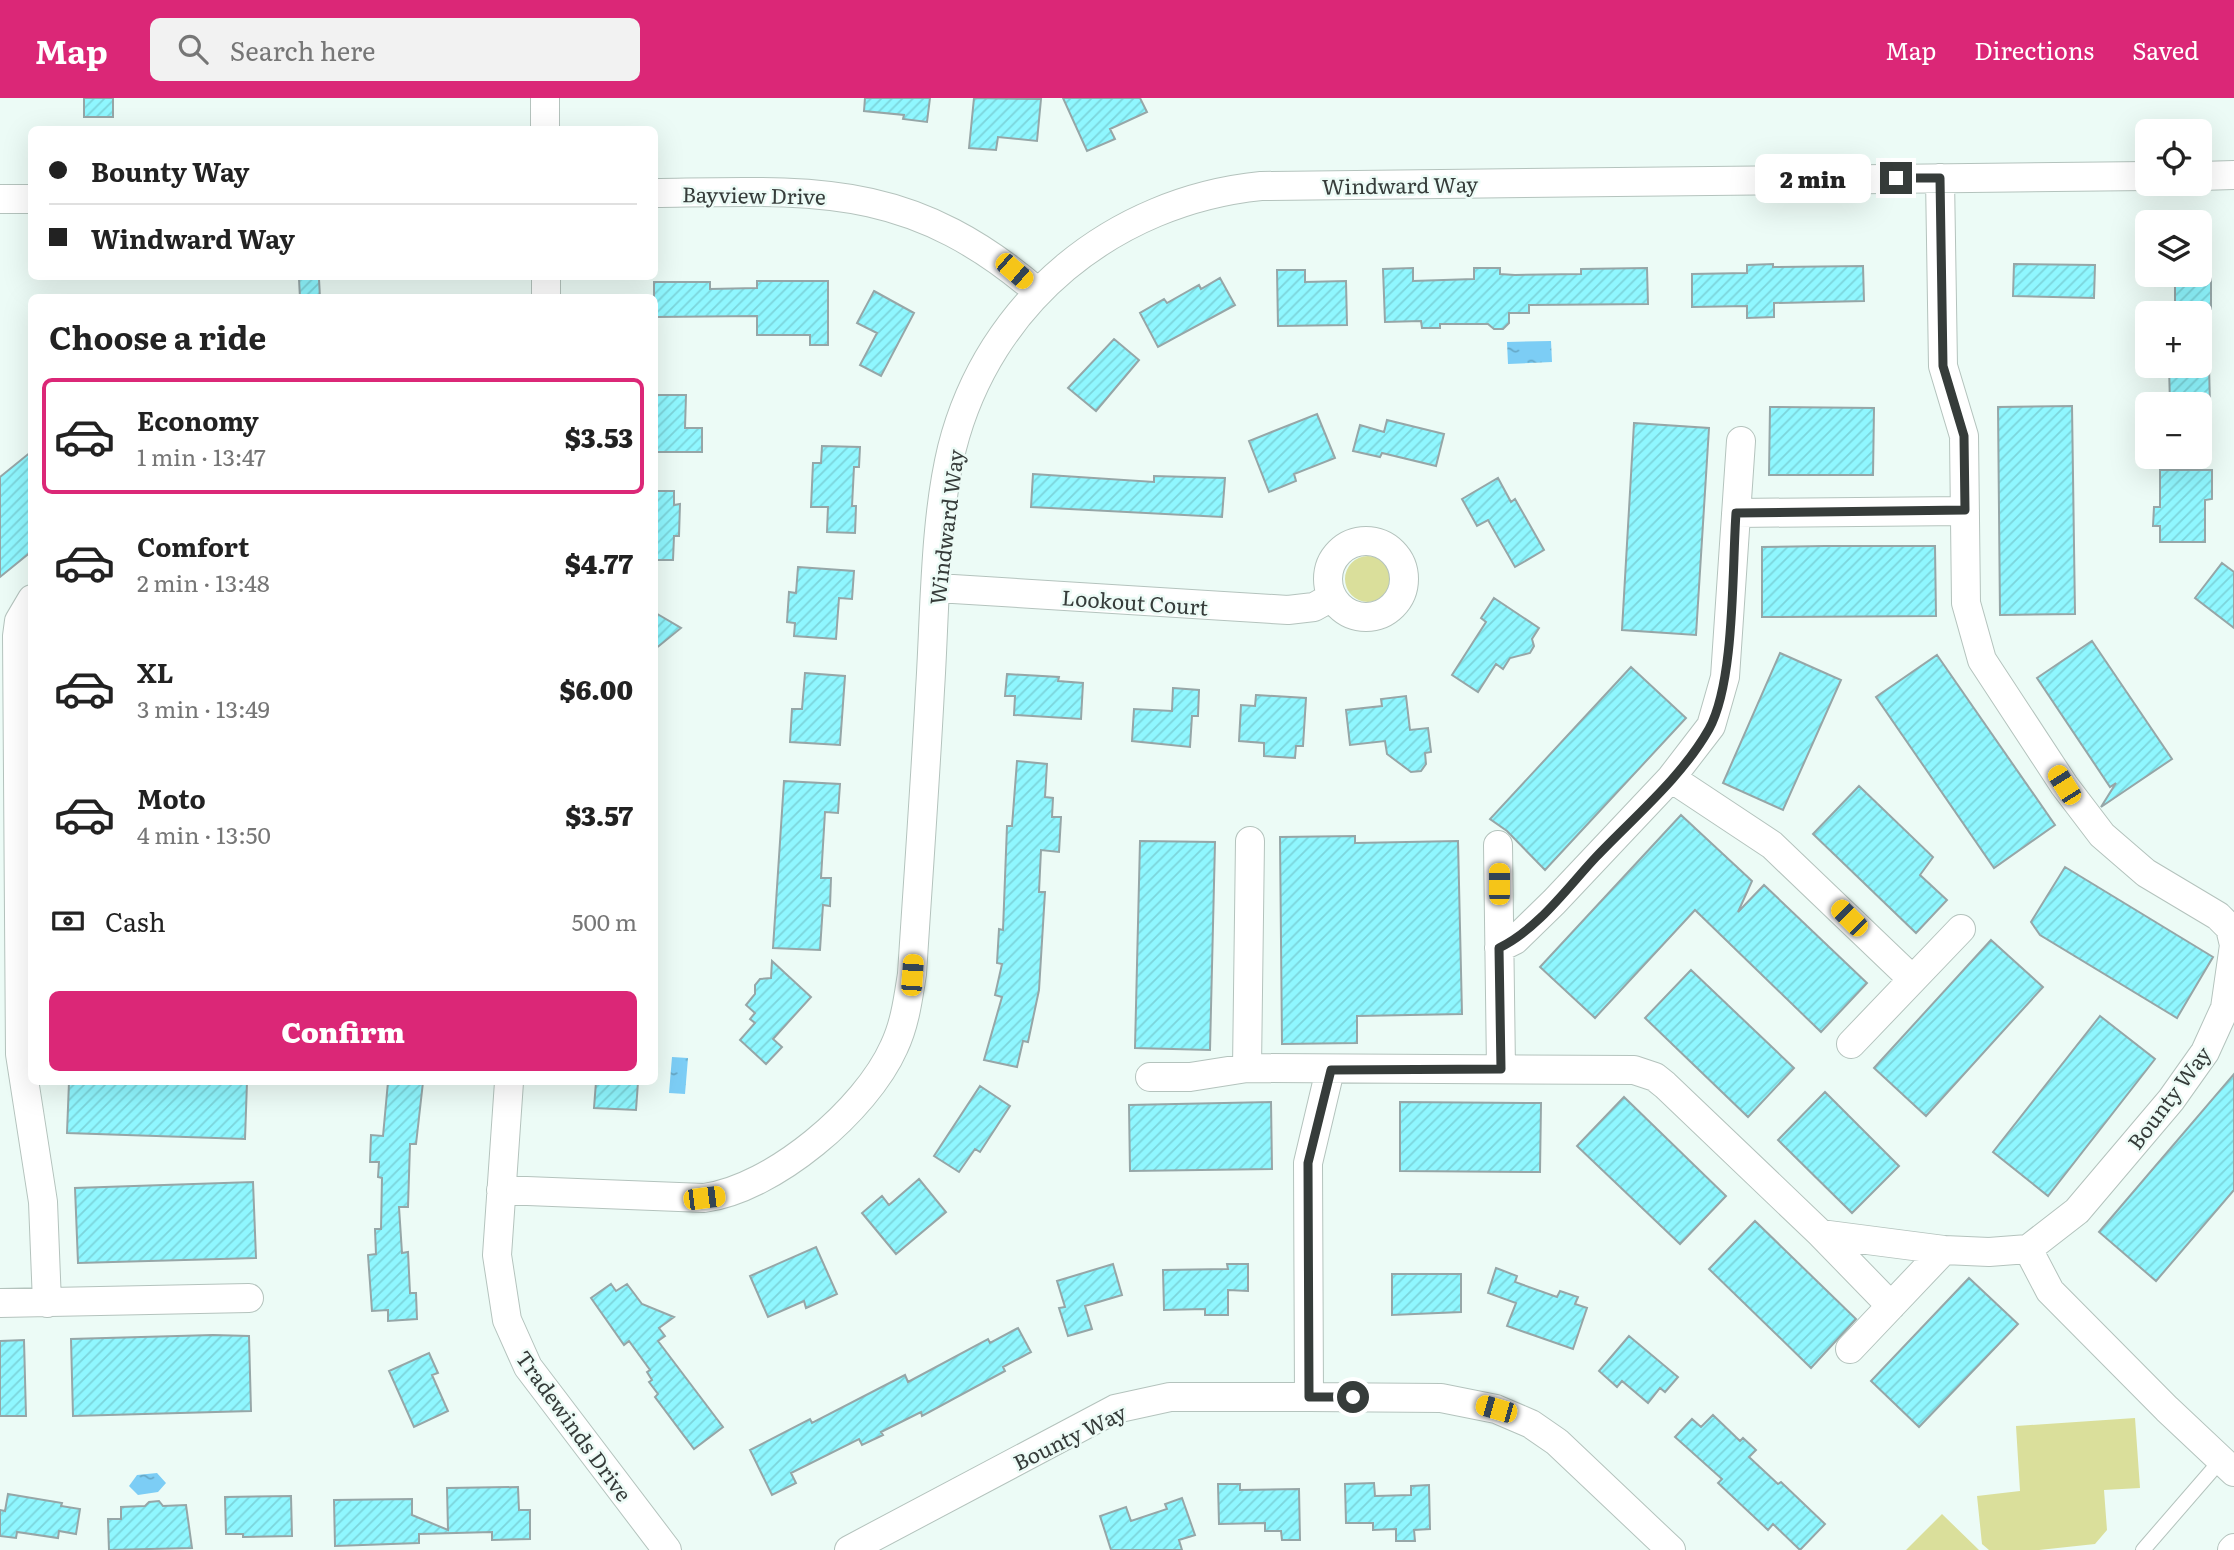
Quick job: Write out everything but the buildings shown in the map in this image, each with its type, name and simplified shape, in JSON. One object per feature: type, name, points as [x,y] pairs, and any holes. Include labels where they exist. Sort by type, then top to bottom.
[{"type":"street","points":[[545,98],[545,126]]},
{"type":"street","points":[[2212,176],[2234,175]]},
{"type":"street","name":"Windward Way","points":[[501,1190],[704,1198],[725,1195],[754,1185],[848,1112],[869,1088],[888,1059],[902,1027],[912,975],[946,480],[960,420],[1000,338],[1038,292],[1087,249],[1140,218],[1196,197],[1255,186],[2135,176]]},
{"type":"street","name":"Bounty Way","points":[[1940,178],[1943,366],[1964,436],[1966,603],[1980,653],[1991,675],[2074,800],[2102,835],[2146,873],[2218,916],[2230,928],[2234,945],[2225,1008],[2205,1052],[2171,1100],[2077,1211],[2028,1249]]},
{"type":"street","name":"Bayview Drive","points":[[658,192],[804,191],[868,201],[900,210],[959,235],[1014,271],[1038,292]]},
{"type":"street","points":[[0,199],[28,199]]},
{"type":"street","points":[[1499,948],[1515,940],[1530,927],[1671,778],[1711,726],[1723,691],[1741,442]]},
{"type":"street","points":[[1736,513],[1965,510]]},
{"type":"street","name":"Lookout Court","points":[[937,588],[1288,610],[1314,607],[1332,597]]},
{"type":"street","points":[[28,605],[19,621],[17,636],[25,1020],[22,1076],[43,1202],[47,1303]]},
{"type":"street","points":[[1671,778],[1772,845],[1912,979]]},
{"type":"street","points":[[1248,1068],[1250,841]]},
{"type":"street","points":[[1498,845],[1501,1069]]},
{"type":"street","points":[[1851,1044],[1961,929]]},
{"type":"street","points":[[1150,1077],[1190,1077],[1248,1068],[1634,1070],[1655,1077],[1821,1234],[1891,1306]]},
{"type":"street","points":[[1309,1397],[1308,1163],[1331,1070]]},
{"type":"street","name":"Tradewinds Drive","points":[[509,1085],[498,1271],[512,1336],[528,1367],[667,1550]]},
{"type":"street","points":[[1821,1234],[1944,1250],[1989,1252],[2028,1249],[2050,1291],[2166,1409],[2228,1466]]},
{"type":"street","points":[[1850,1349],[1944,1250]]},
{"type":"street","points":[[0,1303],[249,1298]]},
{"type":"street","name":"Bounty Way","points":[[849,1550],[1115,1409],[1170,1397],[1441,1398],[1496,1409],[1531,1424],[1557,1442],[1671,1550]]},
{"type":"lane","points":[[2143,1550],[2228,1466]]},
{"type":"green space","points":[[1368,556],[1384,563],[1391,579],[1384,595],[1368,602],[1352,595],[1345,579],[1352,563]]},
{"type":"green space","points":[[2135,1418],[2140,1488],[2104,1490],[2107,1530],[2095,1544],[2039,1550],[1989,1550],[1982,1544],[1977,1496],[2020,1491],[2016,1426]]},
{"type":"green space","points":[[1942,1514],[1979,1550],[1906,1550]]},
{"type":"water","points":[[1551,341],[1552,362],[1508,364],[1507,342]]},
{"type":"water","points":[[672,1057],[688,1058],[685,1094],[669,1093]]},
{"type":"water","points":[[157,1473],[166,1483],[158,1492],[138,1495],[129,1486],[137,1475]]},
{"type":"route","points":[[1353,1397],[1309,1397],[1308,1163],[1331,1070],[1501,1069],[1499,948],[1515,940],[1554,902],[1671,778],[1711,726],[1725,677],[1736,513],[1965,510],[1964,436],[1943,366],[1940,321],[1940,178],[1896,178]]}]
